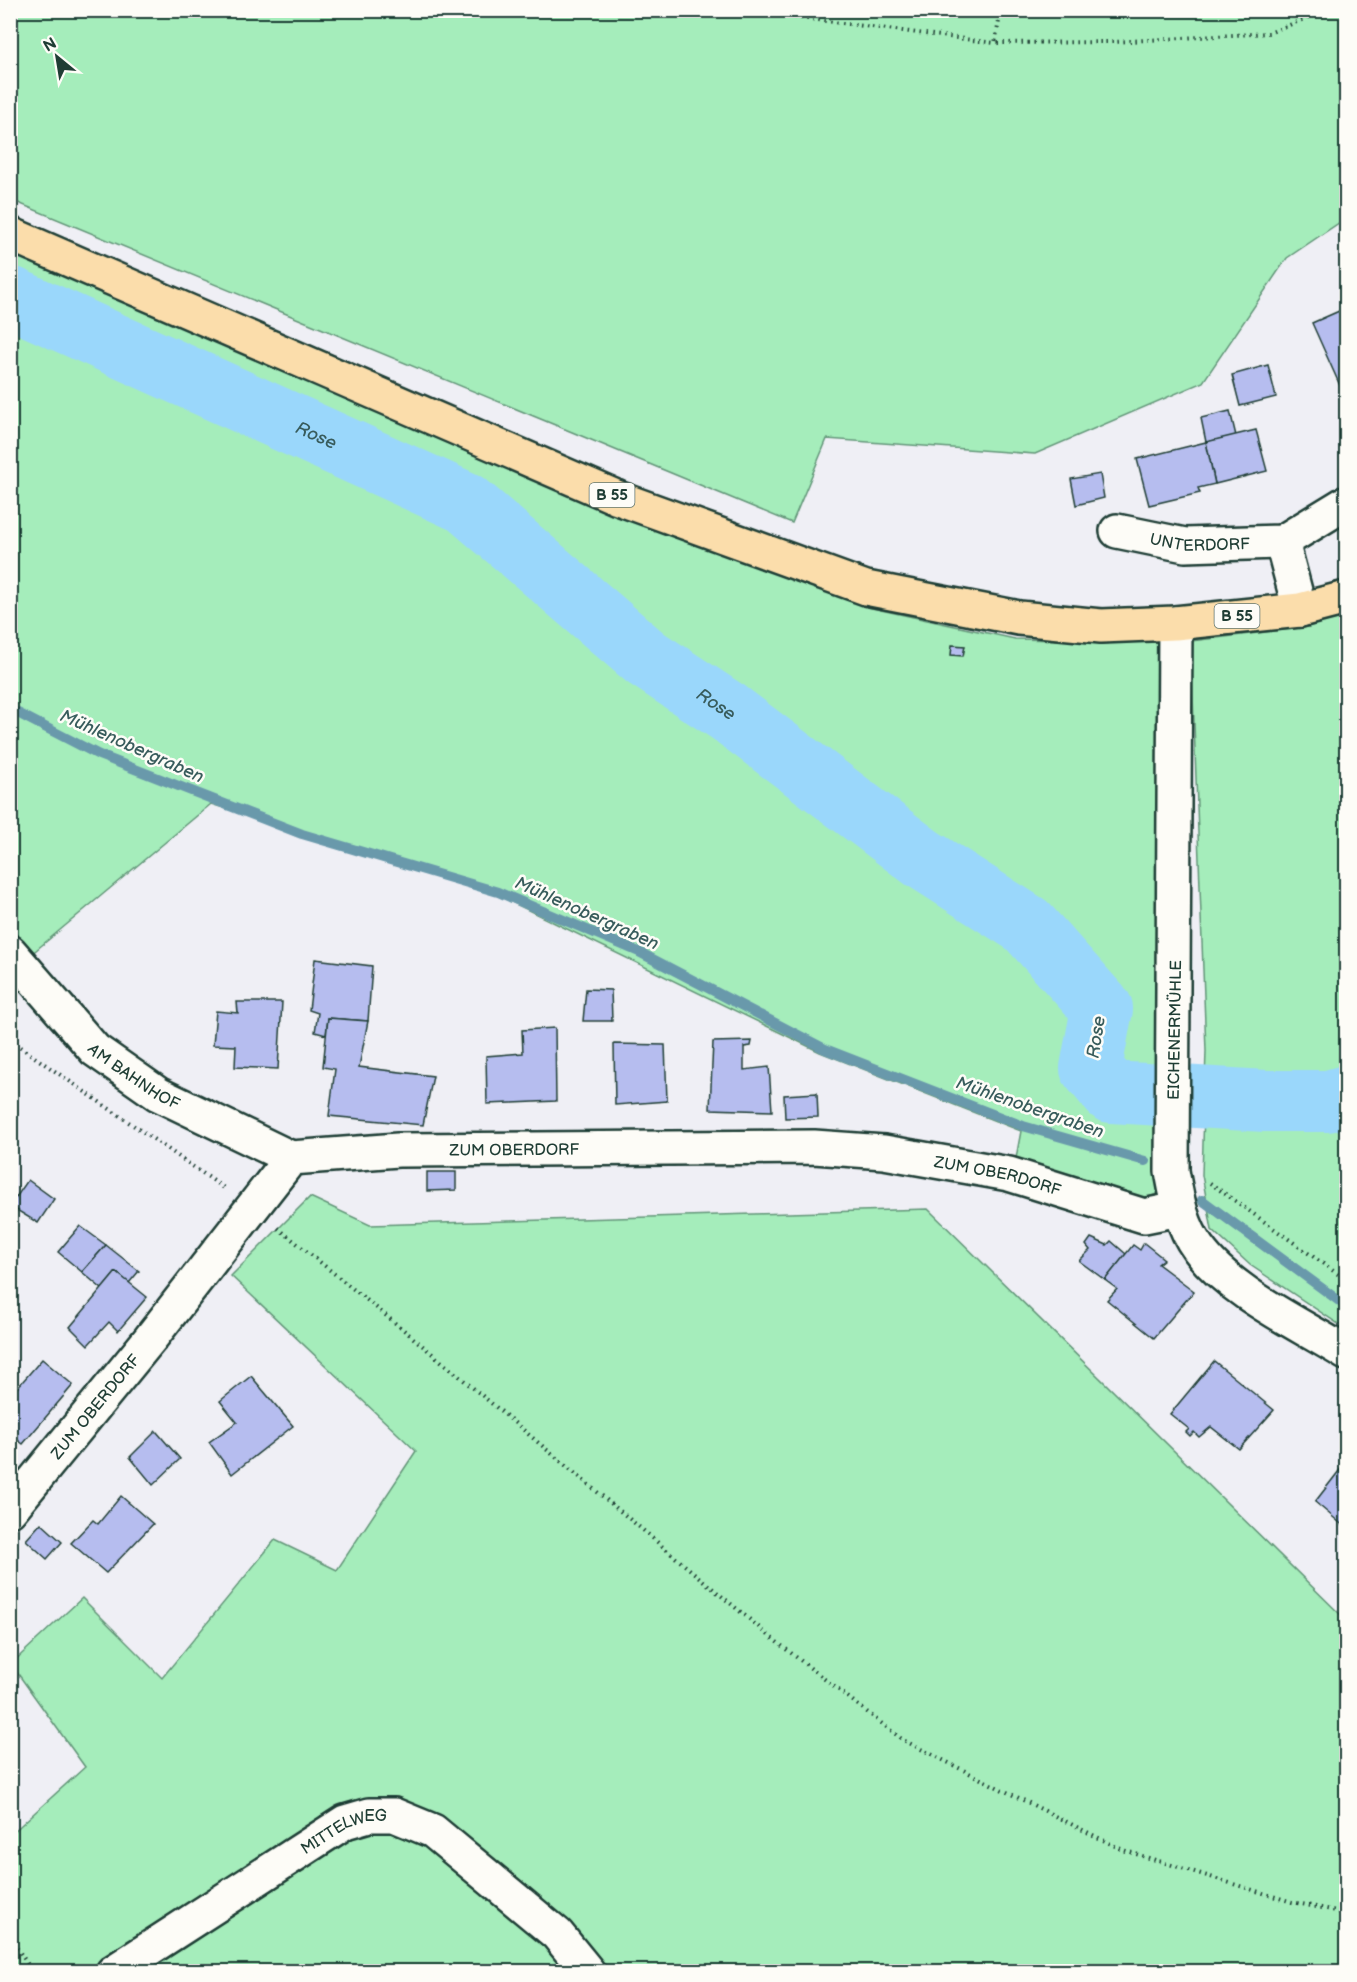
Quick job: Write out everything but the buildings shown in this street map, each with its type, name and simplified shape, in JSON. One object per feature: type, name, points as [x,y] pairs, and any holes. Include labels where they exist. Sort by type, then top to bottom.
[{"type":"main road","name":"B 55","points":[[10,234],[618,498],[866,588],[1019,618],[1101,626],[1175,623],[1300,610],[1347,598]]},
{"type":"street","name":"UNTERDORF","points":[[1117,531],[1185,545],[1282,542],[1347,504]]},
{"type":"street","points":[[1282,542],[1300,610]]},
{"type":"street","name":"EICHENERMÜHLE","points":[[1175,623],[1175,1038],[1172,1171],[1179,1209],[1197,1248],[1219,1273],[1347,1353]]},
{"type":"street","name":"AM BAHNHOF","points":[[10,952],[95,1050],[158,1094],[291,1158]]},
{"type":"street","name":"ZUM OBERDORF","points":[[10,1510],[150,1339],[291,1158],[398,1150],[814,1147],[884,1152],[1009,1174],[1144,1216],[1179,1209]]},
{"type":"street","name":"MITTELWEG","points":[[113,1971],[345,1822],[369,1815],[394,1815],[433,1831],[557,1934],[588,1971]]},
{"type":"path","points":[[741,10],[995,43],[1113,42],[1269,33],[1327,10]]},
{"type":"path","points":[[995,43],[1001,10]]},
{"type":"path","points":[[10,1040],[253,1208],[405,1331],[773,1639],[903,1740],[1123,1850],[1292,1902],[1347,1913]]},
{"type":"path","points":[[1173,1157],[1347,1280]]},
{"type":"path","points":[[10,1938],[33,1971]]},
{"type":"green space","points":[[11,10],[1346,11],[1346,218],[1287,258],[1203,382],[1035,454],[827,439],[792,523],[11,200]]},
{"type":"green space","points":[[11,252],[463,445],[867,607],[1015,639],[1159,642],[1163,1192],[1143,1199],[1016,1158],[1021,1131],[820,1052],[497,895],[211,804],[11,971]]},
{"type":"green space","points":[[1346,614],[1346,1329],[1250,1265],[1212,1230],[1202,1175],[1206,1051],[1191,641],[1308,627]]},
{"type":"green space","points":[[310,1197],[370,1225],[928,1209],[1346,1620],[1346,1971],[11,1971],[10,1835],[85,1767],[11,1664],[82,1598],[162,1678],[275,1540],[337,1570],[416,1451],[231,1276]]},
{"type":"waterway","name":"Rose","points":[[10,297],[466,503],[646,658],[728,712],[922,858],[1027,925],[1102,1009],[1091,1068],[1111,1092],[1266,1101],[1328,1101],[1346,1096]]},
{"type":"waterway","name":"Mühlenobergraben","points":[[10,709],[99,755],[302,834],[498,892],[639,952],[825,1049],[1023,1126],[1145,1161]]},
{"type":"waterway","name":"Mühlenobergraben","points":[[1202,1200],[1346,1306]]}]
